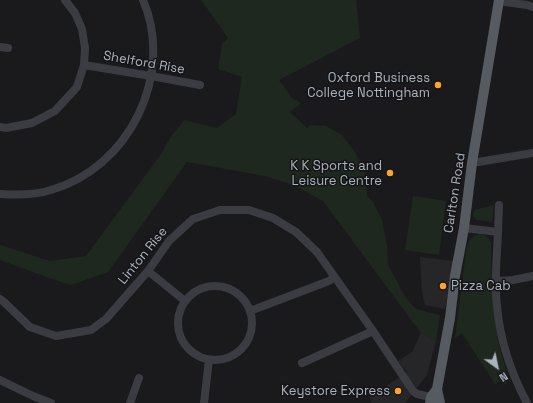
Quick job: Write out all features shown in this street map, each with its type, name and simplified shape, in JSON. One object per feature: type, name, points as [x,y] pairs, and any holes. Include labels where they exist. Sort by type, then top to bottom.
[{"type":"main road","name":"Carlton Road","points":[[440,403],[432,396],[450,318],[455,276],[464,228],[472,163],[498,1]]},
{"type":"street","points":[[0,127],[6,128],[32,123],[55,111],[77,87],[84,65],[85,48],[82,29],[75,13],[65,0]]},
{"type":"street","points":[[0,194],[14,195],[50,190],[69,183],[88,173],[109,156],[129,133],[144,104],[152,76],[153,42],[148,11],[143,0]]},
{"type":"street","points":[[498,1],[533,7]]},
{"type":"street","name":"Shelford Rise","points":[[84,65],[200,85]]},
{"type":"street","points":[[472,163],[533,153]]},
{"type":"street","points":[[500,205],[496,281],[497,307],[504,344],[516,383],[527,403]]},
{"type":"street","name":"Linton Rise","points":[[0,299],[30,327],[56,336],[91,330],[106,320],[148,270],[169,241],[193,219],[220,210],[249,210],[273,218],[296,232],[317,252],[413,391],[417,394],[432,396]]},
{"type":"street","points":[[464,228],[498,232]]},
{"type":"street","points":[[148,270],[185,301]]},
{"type":"street","points":[[496,281],[513,280],[533,276]]},
{"type":"street","points":[[250,311],[330,281],[334,277]]},
{"type":"street","points":[[220,287],[230,290],[245,302],[250,311],[252,320],[248,339],[243,347],[228,358],[209,360],[200,357],[192,353],[185,346],[180,337],[178,319],[180,309],[192,294],[201,289],[220,287]]},
{"type":"street","points":[[302,363],[373,331]]},
{"type":"street","points":[[204,403],[209,360]]},
{"type":"street","points":[[130,403],[139,378]]},
{"type":"street","points":[[0,380],[51,403]]},
{"type":"shaded area","points":[[201,0],[356,0],[360,38],[279,80],[292,98],[301,103],[290,112],[307,128],[311,125],[326,126],[342,135],[355,152],[366,175],[367,196],[373,202],[382,220],[387,246],[388,265],[406,298],[415,308],[440,315],[436,341],[421,333],[323,201],[293,185],[265,176],[187,162],[108,272],[71,285],[0,260],[0,245],[50,261],[86,256],[161,154],[170,138],[184,120],[217,128],[236,114],[242,77],[218,69],[222,44],[228,38]]},
{"type":"shaded area","points":[[413,196],[446,201],[439,255],[405,250]]},
{"type":"shaded area","points":[[494,205],[492,222],[476,220],[473,216],[474,210]]},
{"type":"shaded area","points":[[480,234],[486,236],[491,242],[496,330],[504,364],[510,381],[503,385],[500,381],[495,384],[462,333],[455,338],[466,252],[470,240]]},
{"type":"shaded area","points":[[420,257],[454,261],[445,309],[425,305],[422,292]]},
{"type":"shaded area","points":[[421,333],[436,341],[427,375],[405,403],[371,403],[369,387],[382,389],[407,372],[398,361],[412,352]]},
{"type":"place","name":"Oxford Business College Nottingham","points":[[438,85]]},
{"type":"place","name":"K K Sports and Leisure Centre","points":[[390,173]]},
{"type":"place","name":"Pizza Cab","points":[[443,286]]},
{"type":"place","name":"Keystore Express","points":[[398,391]]}]
